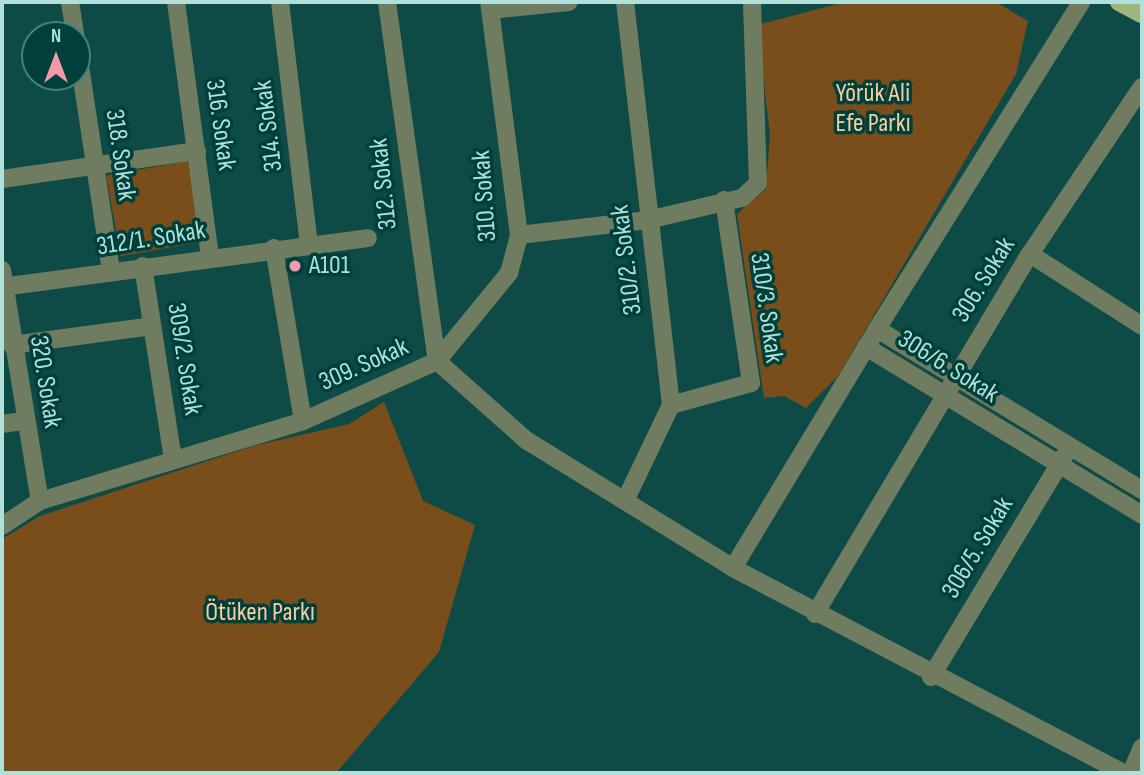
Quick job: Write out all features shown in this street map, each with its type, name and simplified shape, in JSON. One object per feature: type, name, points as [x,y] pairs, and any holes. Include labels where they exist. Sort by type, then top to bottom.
[{"type":"main road","points":[[1119,2],[1142,14]]},
{"type":"street","points":[[70,2],[73,21]]},
{"type":"street","name":"316. Sokak","points":[[176,2],[210,256]]},
{"type":"street","name":"314. Sokak","points":[[280,2],[309,244]]},
{"type":"street","name":"312. Sokak","points":[[387,2],[437,361]]},
{"type":"street","points":[[490,6],[569,2]]},
{"type":"street","name":"310/2. Sokak","points":[[625,2],[671,405]]},
{"type":"street","points":[[877,329],[1081,2]]},
{"type":"street","points":[[519,234],[648,220],[742,198],[758,183],[752,5]]},
{"type":"street","name":"310. Sokak","points":[[437,361],[509,273],[519,234],[490,6]]},
{"type":"street","name":"306. Sokak","points":[[815,614],[1030,254],[1142,87]]},
{"type":"street","name":"318. Sokak","points":[[84,91],[110,272]]},
{"type":"street","points":[[2,179],[197,151]]},
{"type":"street","name":"310/3. Sokak","points":[[671,405],[751,383],[724,201]]},
{"type":"street","name":"312/1. Sokak","points":[[3,281],[110,272],[210,256],[369,238]]},
{"type":"street","points":[[274,248],[303,421]]},
{"type":"street","points":[[1030,254],[1142,326]]},
{"type":"street","name":"309/2. Sokak","points":[[143,266],[173,460]]},
{"type":"street","name":"320. Sokak","points":[[3,281],[24,421],[40,502]]},
{"type":"street","points":[[12,345],[152,326]]},
{"type":"street","name":"306/6. Sokak","points":[[1142,491],[877,329],[866,347],[1142,515]]},
{"type":"street","points":[[733,568],[866,347]]},
{"type":"street","name":"309. Sokak","points":[[2,526],[40,502],[303,421],[437,361],[526,440],[733,568],[931,677],[1124,773]]},
{"type":"street","points":[[625,501],[671,405]]},
{"type":"street","points":[[2,424],[24,421]]},
{"type":"street","name":"306/5. Sokak","points":[[931,677],[1070,447]]},
{"type":"street","points":[[1131,773],[1142,747]]},
{"type":"green space","name":"Yörük Ali Efe Parkı","points":[[845,2],[996,2],[1028,21],[1016,74],[838,376],[806,408],[784,396],[764,398],[737,214],[766,189],[770,134],[757,25]]},
{"type":"green space","points":[[188,161],[202,242],[121,256],[106,175]]},
{"type":"green space","name":"Ötüken Parkı","points":[[384,402],[423,501],[475,525],[439,652],[336,773],[2,773],[2,539],[40,516],[253,446],[349,424]]},
{"type":"place","name":"A101","points":[[295,266]]}]
